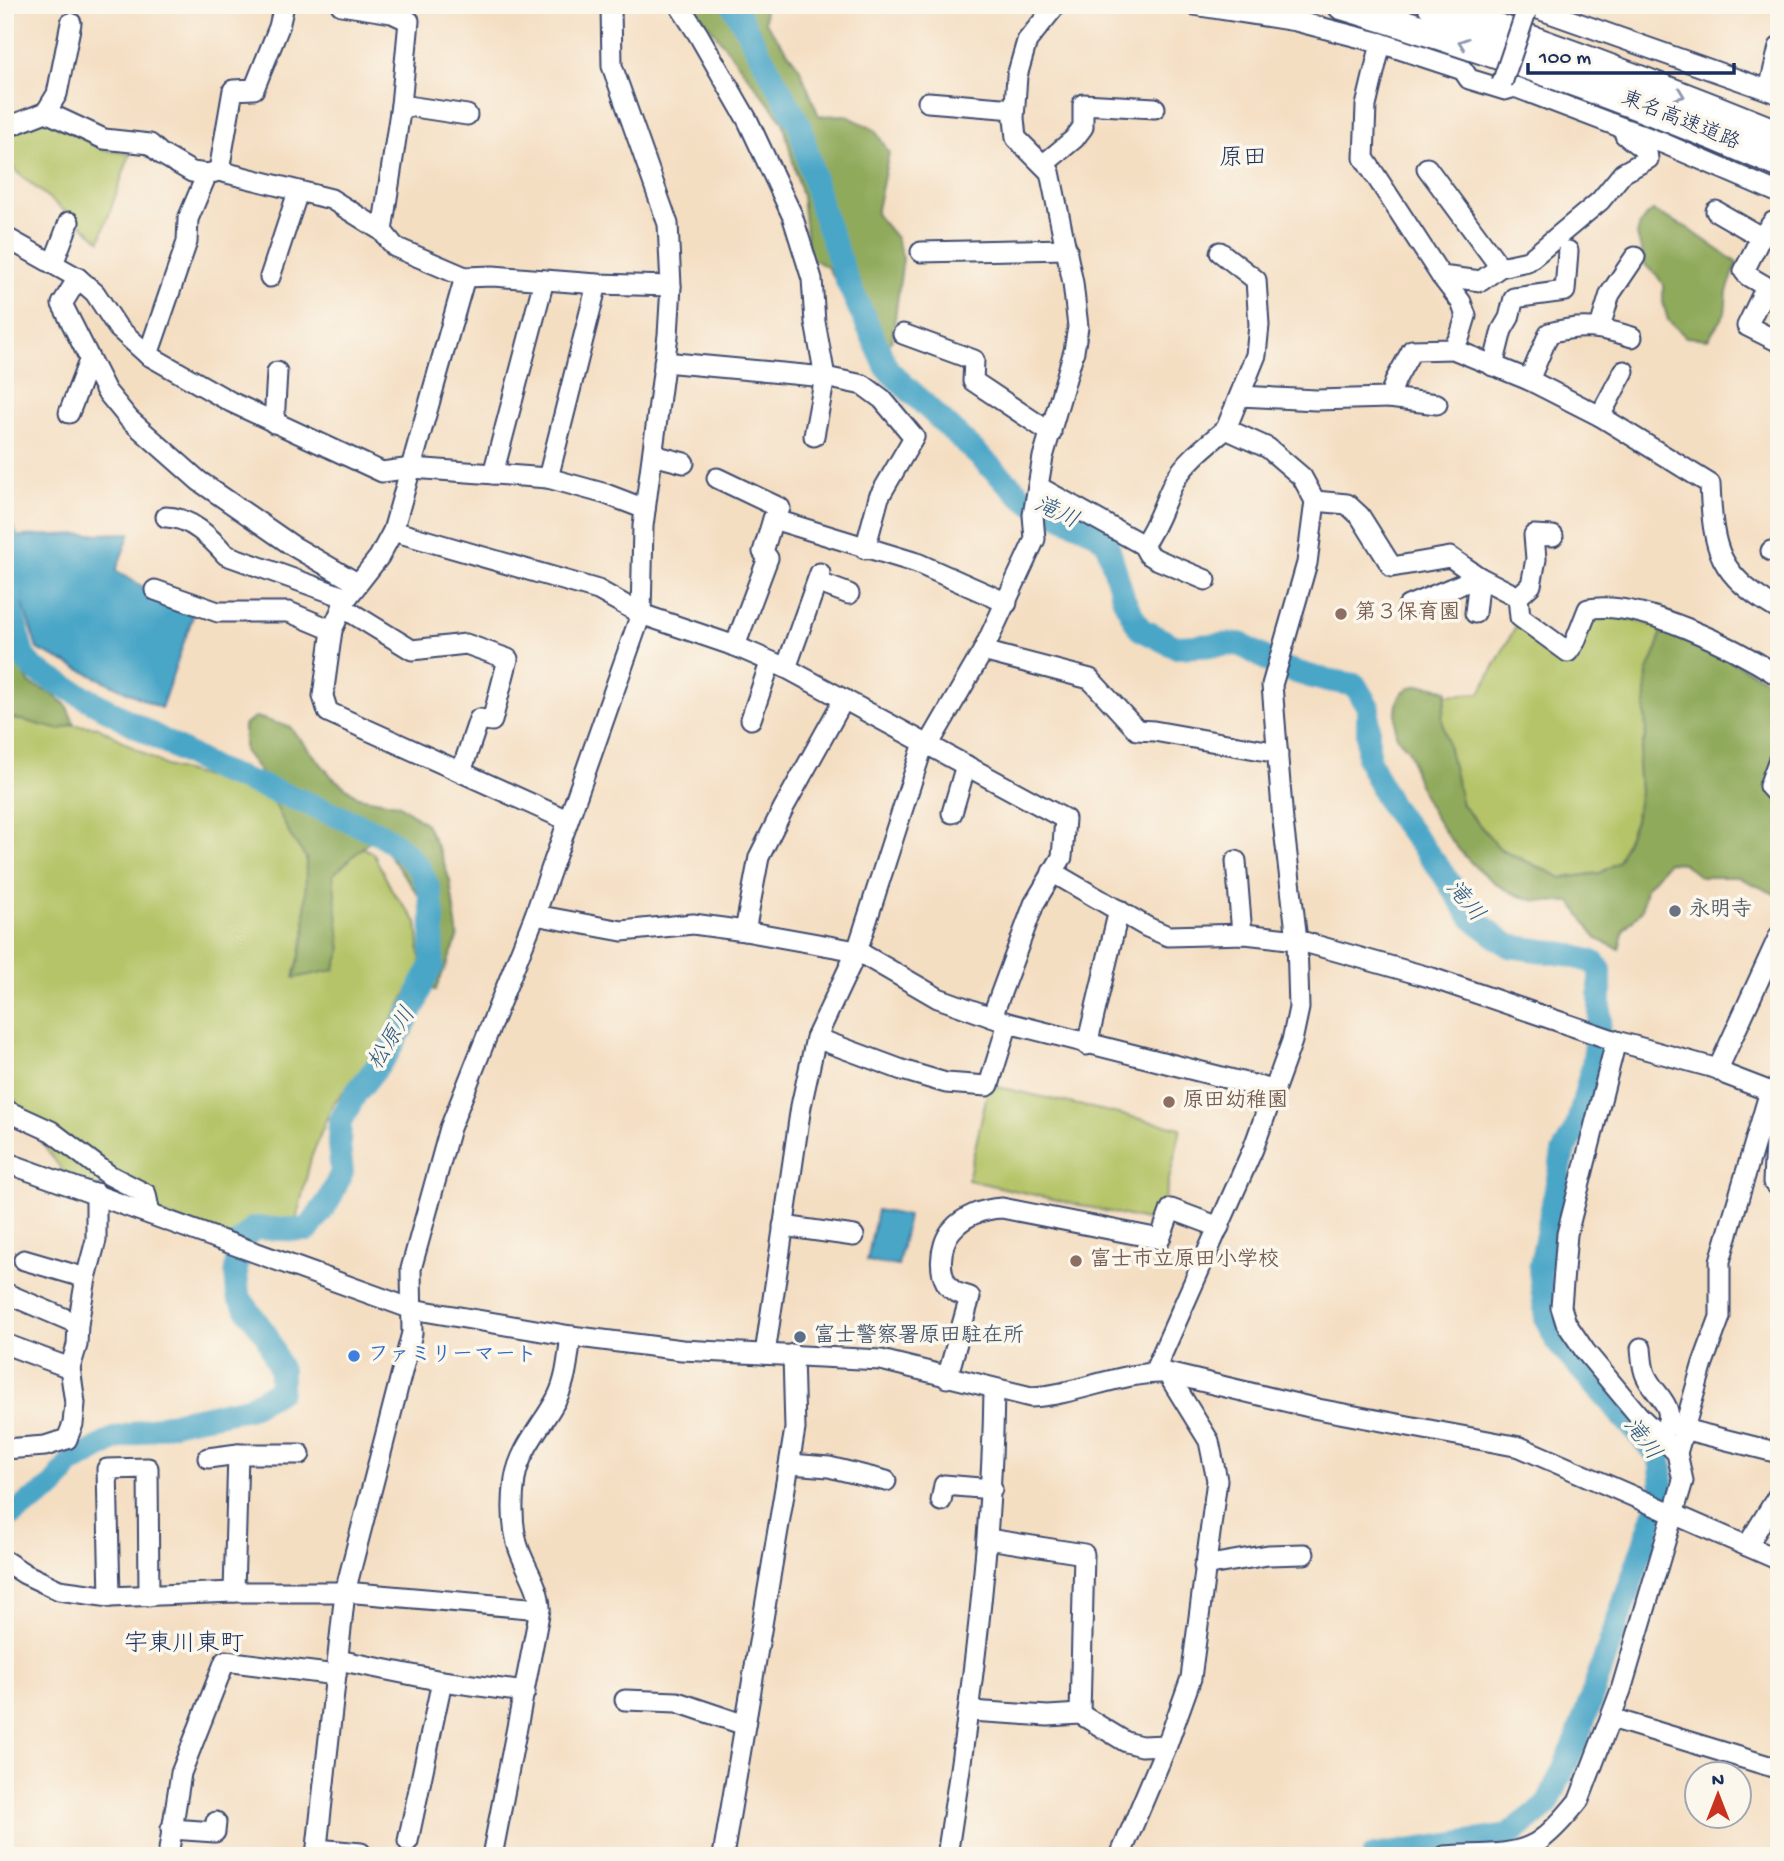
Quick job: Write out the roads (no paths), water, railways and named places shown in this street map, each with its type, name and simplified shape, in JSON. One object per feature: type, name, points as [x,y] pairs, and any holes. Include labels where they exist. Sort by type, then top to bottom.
[{"type":"highway","name":"東名高速道路","points":[[1342,5],[1560,75],[1687,123],[1779,163]]},
{"type":"highway","name":"東名高速道路","points":[[1432,5],[1533,39],[1779,135]]},
{"type":"street","points":[[148,355],[187,242],[188,219],[213,172],[233,90],[254,89],[279,27],[284,5]]},
{"type":"street","points":[[341,5],[392,13],[409,21],[401,105],[382,231]]},
{"type":"street","points":[[361,1853],[316,1852],[345,1592],[412,1333],[411,1269],[450,1128],[535,915],[641,614],[645,509],[671,286],[668,224],[612,66],[611,5]]},
{"type":"street","points":[[679,5],[748,121],[792,215],[812,279],[815,322],[825,377],[814,436]]},
{"type":"street","points":[[765,1354],[801,1106],[816,1038],[857,951],[921,752],[929,744],[983,651],[1035,538],[1033,515],[1043,457],[1074,351],[1078,327],[1067,249],[1050,173],[1016,138],[1014,109],[1017,76],[1027,41],[1056,5]]},
{"type":"street","points":[[1194,5],[1296,21],[1381,43],[1463,69],[1469,79],[1505,90],[1515,87],[1622,127],[1779,193]]},
{"type":"street","points":[[1502,83],[1534,8],[1774,92],[1779,47]]},
{"type":"street","points":[[5,128],[46,112],[57,93],[71,23]]},
{"type":"street","points":[[1381,43],[1366,106],[1364,158],[1461,302],[1466,316],[1453,349]]},
{"type":"street","points":[[928,102],[1014,109]]},
{"type":"street","points":[[1044,164],[1074,139],[1083,127],[1083,104],[1155,108]]},
{"type":"street","points":[[401,105],[467,116]]},
{"type":"street","points":[[46,112],[104,139],[150,144],[161,154],[192,172],[213,172],[331,199],[382,231],[396,247],[465,277],[494,276],[597,284],[671,286]]},
{"type":"street","points":[[1441,276],[1481,281],[1500,267],[1528,261],[1600,201],[1623,173],[1648,159],[1647,152],[1626,136],[1622,127]]},
{"type":"street","points":[[1427,168],[1500,267]]},
{"type":"street","points":[[270,277],[298,192]]},
{"type":"street","points":[[1716,211],[1767,230],[1744,271],[1772,290],[1747,326],[1779,342]]},
{"type":"street","points":[[54,264],[69,222]]},
{"type":"street","points":[[6,241],[78,278],[95,293],[118,328],[148,355],[230,402],[382,472],[412,468],[548,478],[606,494],[645,509]]},
{"type":"street","points":[[921,252],[1067,249]]},
{"type":"street","points":[[1493,366],[1514,298],[1565,291],[1568,251]]},
{"type":"street","points":[[1143,545],[1155,528],[1175,481],[1193,456],[1226,429],[1256,355],[1259,325],[1256,280],[1220,252]]},
{"type":"street","points":[[1600,327],[1610,294],[1635,257]]},
{"type":"street","points":[[465,277],[393,531],[379,557],[349,596],[332,630],[323,695],[328,712],[567,820]]},
{"type":"street","points":[[78,278],[62,304],[106,391],[129,419],[199,481],[293,546],[417,655],[466,644],[508,659],[492,721],[479,719],[461,772]]},
{"type":"street","points":[[493,474],[544,280]]},
{"type":"street","points":[[548,478],[597,284]]},
{"type":"street","points":[[1529,380],[1549,333],[1571,327],[1600,327],[1632,337]]},
{"type":"street","points":[[903,334],[974,360],[973,381],[1051,433]]},
{"type":"street","points":[[1389,398],[1412,351],[1453,349],[1529,380],[1600,415],[1710,484],[1716,549],[1735,579],[1779,610]]},
{"type":"street","points":[[69,412],[89,361]]},
{"type":"street","points":[[664,362],[825,377],[863,385],[882,399],[915,437],[879,497],[865,549]]},
{"type":"street","points":[[1600,415],[1624,370]]},
{"type":"street","points":[[274,423],[277,372]]},
{"type":"street","points":[[1240,396],[1316,400],[1389,398],[1437,404]]},
{"type":"street","points":[[1161,1372],[1253,1149],[1292,1041],[1298,1008],[1297,940],[1272,685],[1307,563],[1315,501],[1302,477],[1268,448],[1226,429]]},
{"type":"street","points":[[653,456],[684,463]]},
{"type":"street","points":[[717,478],[780,508],[773,519],[764,551],[768,558],[735,646]]},
{"type":"street","points":[[1039,487],[1143,545],[1156,559],[1206,580]]},
{"type":"street","points":[[1315,501],[1347,504],[1360,516],[1392,568],[1450,556],[1479,577],[1518,597]]},
{"type":"street","points":[[166,517],[179,517],[212,539],[226,555],[349,596]]},
{"type":"street","points":[[773,519],[917,563],[1007,603]]},
{"type":"street","points":[[393,531],[598,590],[641,614],[735,646],[844,699],[1066,819],[1062,857],[1034,904],[1000,1020],[989,1085],[946,1083],[902,1070],[816,1038]]},
{"type":"street","points":[[1553,536],[1534,535],[1536,559],[1531,585],[1518,597],[1517,611],[1520,617],[1568,652],[1575,642],[1588,609],[1599,607],[1625,610],[1672,622],[1779,676]]},
{"type":"street","points":[[1408,606],[1479,577]]},
{"type":"street","points":[[1475,613],[1479,577]]},
{"type":"street","points":[[751,719],[819,578],[849,594]]},
{"type":"street","points":[[155,590],[218,611],[289,612],[332,630]]},
{"type":"street","points":[[983,651],[1090,679],[1138,730],[1278,753]]},
{"type":"street","points":[[745,930],[759,857],[844,699]]},
{"type":"street","points":[[1779,759],[1769,786],[1779,797]]},
{"type":"street","points":[[952,813],[966,765]]},
{"type":"street","points":[[1236,861],[1242,934]]},
{"type":"street","points":[[1052,872],[1147,927],[1168,936],[1242,934],[1297,940],[1432,978],[1616,1041],[1718,1069],[1775,1093]]},
{"type":"street","points":[[1087,1045],[1119,910]]},
{"type":"street","points":[[535,915],[622,931],[693,924],[745,930],[857,951],[939,998],[1000,1020],[1087,1045],[1273,1090]]},
{"type":"street","points":[[1718,1069],[1779,936]]},
{"type":"street","points":[[1445,1856],[1512,1852],[1536,1843],[1567,1815],[1579,1800],[1621,1690],[1683,1481],[1676,1453],[1661,1435],[1639,1416],[1584,1351],[1566,1323],[1561,1307],[1567,1234],[1616,1041]]},
{"type":"street","points":[[1775,1093],[1773,1182],[1779,1187]]},
{"type":"street","points":[[1676,1453],[1720,1317],[1720,1261],[1775,1093]]},
{"type":"street","points":[[5,1110],[51,1131],[109,1175],[146,1194],[150,1213]]},
{"type":"street","points":[[5,1162],[412,1309],[571,1336],[682,1350],[881,1360],[1031,1397],[1056,1396],[1161,1372],[1318,1409],[1520,1447],[1779,1560]]},
{"type":"street","points":[[5,1449],[45,1446],[67,1439],[73,1424],[75,1403],[70,1368],[78,1345],[78,1324],[96,1240],[96,1193]]},
{"type":"street","points":[[947,1378],[970,1297],[952,1290],[941,1274],[942,1255],[949,1232],[963,1220],[980,1212],[1002,1208],[1160,1239],[1171,1209],[1219,1227]]},
{"type":"street","points":[[783,1226],[854,1236]]},
{"type":"street","points":[[24,1260],[86,1278]]},
{"type":"street","points":[[5,1293],[78,1324]]},
{"type":"street","points":[[492,1856],[540,1609],[540,1598],[517,1544],[513,1512],[515,1477],[529,1442],[558,1397],[564,1379],[571,1336]]},
{"type":"street","points":[[5,1344],[70,1368]]},
{"type":"street","points":[[1642,1348],[1644,1373],[1667,1405],[1667,1427],[1661,1435]]},
{"type":"street","points":[[723,1856],[795,1429],[793,1354]]},
{"type":"street","points":[[1120,1856],[1167,1745],[1191,1678],[1217,1480],[1209,1441],[1161,1372]]},
{"type":"street","points":[[947,1856],[970,1711],[988,1539],[994,1390]]},
{"type":"street","points":[[1683,1429],[1779,1453]]},
{"type":"street","points":[[233,1592],[238,1454]]},
{"type":"street","points":[[208,1458],[238,1454],[300,1454]]},
{"type":"street","points":[[790,1464],[829,1467],[886,1481]]},
{"type":"street","points":[[110,1597],[107,1469],[148,1468],[149,1596]]},
{"type":"street","points":[[941,1501],[944,1485],[992,1489]]},
{"type":"street","points":[[1747,1546],[1779,1494]]},
{"type":"street","points":[[988,1539],[1084,1554],[1080,1714]]},
{"type":"street","points":[[1204,1566],[1268,1555],[1304,1553]]},
{"type":"street","points":[[5,1561],[25,1574],[60,1590],[110,1597],[233,1592],[345,1592],[540,1609]]},
{"type":"street","points":[[168,1856],[181,1773],[225,1661],[337,1667],[525,1692]]},
{"type":"street","points":[[408,1841],[442,1681]]},
{"type":"street","points":[[625,1700],[677,1702],[745,1725]]},
{"type":"street","points":[[970,1711],[1048,1716],[1080,1714],[1126,1742],[1141,1746],[1167,1745]]},
{"type":"street","points":[[1611,1718],[1779,1769]]},
{"type":"street","points":[[171,1829],[215,1832],[216,1822]]},
{"type":"water","points":[[130,533],[116,571],[193,616],[161,708],[37,649],[23,604],[20,536]]},
{"type":"water","points":[[877,1210],[908,1216],[898,1266],[867,1261]]},
{"type":"waterway","name":"滝川","points":[[733,5],[800,126],[821,207],[847,281],[888,370],[1026,500],[1095,532],[1107,543],[1124,600],[1140,629],[1176,647],[1240,644],[1282,668],[1355,685],[1368,707],[1368,759],[1390,805],[1442,872],[1472,918],[1509,946],[1565,954],[1593,962],[1600,970],[1600,1017],[1593,1064],[1577,1127],[1563,1153],[1540,1270],[1546,1318],[1557,1342],[1660,1458],[1663,1489],[1576,1742],[1547,1805],[1508,1836],[1374,1856]]},
{"type":"waterway","name":"松原川","points":[[5,534],[12,550],[11,608],[23,656],[35,670],[217,770],[381,834],[420,869],[429,890],[433,915],[432,966],[422,983],[416,1002],[387,1054],[356,1093],[340,1122],[342,1172],[329,1200],[308,1230],[254,1228],[239,1243],[236,1271],[238,1296],[267,1336],[281,1371],[280,1390],[248,1408],[181,1421],[114,1439],[70,1464],[52,1488],[5,1519]]},
{"type":"place","name":"第３保育園","points":[[1341,614]]},
{"type":"place","name":"永明寺","points":[[1675,911]]},
{"type":"place","name":"原田幼稚園","points":[[1169,1102]]},
{"type":"place","name":"富士市立原田小学校","points":[[1076,1261]]},
{"type":"place","name":"富士警察署原田駐在所","points":[[800,1337]]},
{"type":"place","name":"ファミリーマート","points":[[354,1356]]},
{"type":"district","name":"原田","points":[[1243,159]]},
{"type":"district","name":"宇東川東町","points":[[184,1645]]}]
